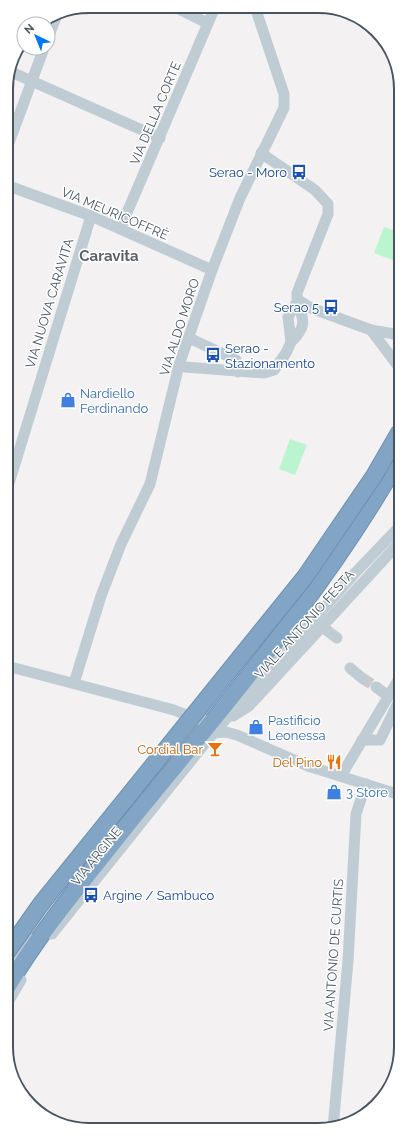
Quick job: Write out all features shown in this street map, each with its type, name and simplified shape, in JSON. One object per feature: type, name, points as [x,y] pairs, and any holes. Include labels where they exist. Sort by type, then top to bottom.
[{"type":"highway","points":[[13,945],[41,904],[305,577],[374,476],[394,441]]},
{"type":"highway","points":[[13,979],[58,913],[318,587],[385,484],[394,465]]},
{"type":"street","points":[[187,13],[207,23]]},
{"type":"street","name":"VIA DELLA CORTE","points":[[120,229],[212,13]]},
{"type":"street","name":"VIA ALDO MORO","points":[[74,683],[101,596],[121,544],[150,484],[179,364],[212,270],[240,198],[281,116],[285,101],[257,13]]},
{"type":"street","points":[[13,131],[41,56]]},
{"type":"street","points":[[15,73],[160,138]]},
{"type":"street","points":[[179,364],[185,367],[238,372],[264,373],[274,370],[279,366],[291,342],[297,336],[303,323],[298,293],[328,214],[328,204],[315,190],[262,153]]},
{"type":"street","name":"VIA MEURICOFFRÈ","points":[[13,188],[90,216],[212,270]]},
{"type":"street","name":"VIA NUOVA CARAVITA","points":[[13,470],[90,216]]},
{"type":"street","points":[[298,300],[311,308],[371,330],[394,334]]},
{"type":"street","points":[[371,330],[394,359]]},
{"type":"street","points":[[189,338],[236,360],[238,372]]},
{"type":"street","points":[[13,964],[52,908],[199,722],[314,583],[383,482],[394,463]]},
{"type":"street","name":"VIA ARGINE","points":[[13,994],[48,939],[214,733],[356,572],[394,532]]},
{"type":"street","name":"VIALE ANTONIO FESTA","points":[[225,720],[249,706],[394,548]]},
{"type":"street","points":[[321,626],[337,638]]},
{"type":"street","points":[[13,668],[174,710],[199,722]]},
{"type":"street","points":[[350,668],[362,678]]},
{"type":"street","points":[[341,776],[394,686]]},
{"type":"street","points":[[376,687],[388,696]]},
{"type":"street","points":[[362,740],[380,740],[394,711]]},
{"type":"street","points":[[225,720],[237,735]]},
{"type":"street","points":[[214,733],[226,732],[237,735],[308,766],[394,793]]},
{"type":"street","name":"VIA ANTONIO DE CURTIS","points":[[334,1122],[348,961],[356,814],[366,784]]},
{"type":"green space","points":[[384,227],[394,230],[394,261],[374,253]]},
{"type":"green space","points":[[290,439],[307,445],[295,475],[279,469]]},
{"type":"tunnel","points":[[362,678],[376,687]]},
{"type":"place","name":"Serao - Moro","points":[[299,172]]},
{"type":"place","name":"Serao 5","points":[[331,307]]},
{"type":"place","name":"Serao - Stazionamento","points":[[213,355]]},
{"type":"place","name":"Nardiello Ferdinando","points":[[68,400]]},
{"type":"place","name":"Pastificio Leonessa","points":[[256,727]]},
{"type":"place","name":"Cordial Bar","points":[[215,749]]},
{"type":"place","name":"Del Pino","points":[[334,762]]},
{"type":"place","name":"3 Store","points":[[334,792]]},
{"type":"place","name":"Argine / Sambuco","points":[[91,895]]},
{"type":"district","name":"Caravita","points":[[109,256]]}]
